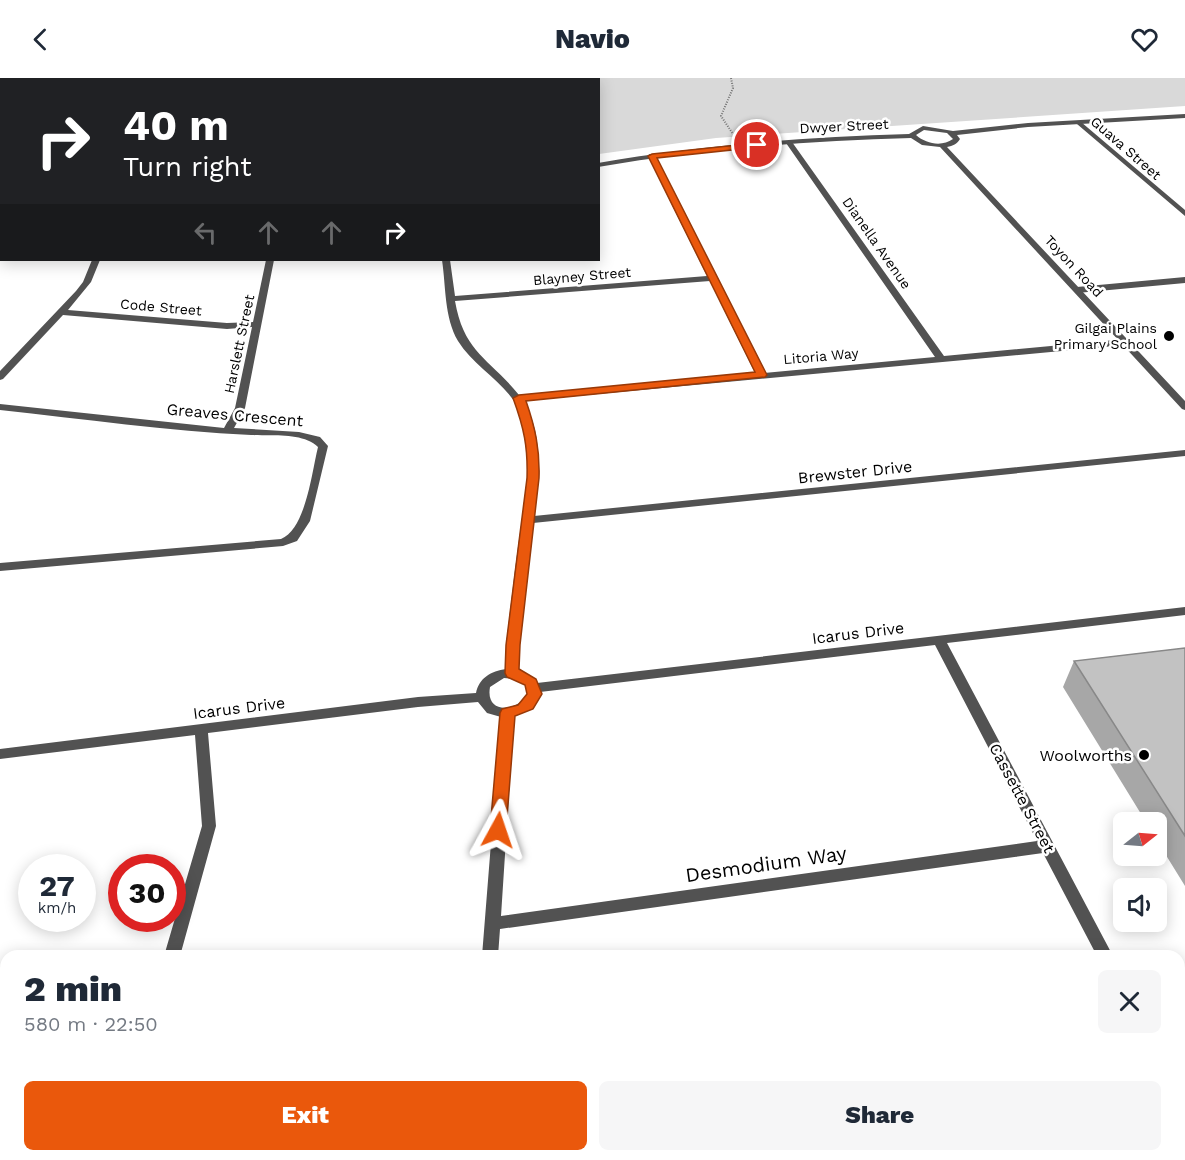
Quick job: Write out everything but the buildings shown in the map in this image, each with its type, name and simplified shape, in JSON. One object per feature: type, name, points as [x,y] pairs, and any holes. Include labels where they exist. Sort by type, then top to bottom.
[{"type":"street","points":[[952,133],[957,139],[942,145],[926,144],[913,136],[914,132],[923,128],[935,128],[952,133],[1185,116]]},
{"type":"street","name":"Guava Street","points":[[1078,123],[1185,214]]},
{"type":"street","name":"Dwyer Street","points":[[600,165],[741,146],[853,137],[913,136]]},
{"type":"street","name":"Dianella Avenue","points":[[790,143],[941,359]]},
{"type":"street","name":"Toyon Road","points":[[942,145],[1185,406]]},
{"type":"street","points":[[652,156],[761,375]]},
{"type":"street","points":[[0,376],[62,312],[87,282],[96,261]]},
{"type":"street","name":"Harslett Street","points":[[227,431],[240,408],[270,261]]},
{"type":"street","points":[[446,261],[453,299],[454,322],[464,342],[519,398],[528,421],[534,451],[512,673]]},
{"type":"street","name":"Blayney Street","points":[[453,299],[713,278]]},
{"type":"street","points":[[1077,290],[1185,280]]},
{"type":"street","name":"Code Street","points":[[62,312],[227,326],[258,324]]},
{"type":"street","name":"Litoria Way","points":[[519,398],[1126,342]]},
{"type":"street","name":"Greaves Crescent","points":[[0,407],[227,431],[299,435],[316,440],[323,446],[305,521],[293,538],[284,542],[0,567]]},
{"type":"street","name":"Brewster Drive","points":[[527,518],[536,520],[1185,453]]},
{"type":"street","name":"Icarus Drive","points":[[534,688],[1185,610]]},
{"type":"street","name":"Cassette Street","points":[[939,640],[1102,950]]},
{"type":"street","points":[[512,673],[526,678],[534,688],[534,694],[528,705],[523,709],[508,713],[490,708],[481,697],[484,685],[495,676],[512,673]]},
{"type":"street","name":"Icarus Drive","points":[[0,754],[418,702],[481,697]]},
{"type":"street","points":[[490,950],[508,713]]},
{"type":"street","points":[[174,950],[208,826],[209,808],[201,730]]},
{"type":"street","name":"Desmodium Way","points":[[491,924],[1047,846]]},
{"type":"path","points":[[731,78],[733,88],[721,116],[741,146]]},
{"type":"shaded area","points":[[600,78],[1185,78],[1185,106],[716,138],[600,154]]},
{"type":"place","name":"Gilgai Plains Primary School","points":[[1169,336]]},
{"type":"place","name":"Woolworths","points":[[1144,755]]},
{"type":"route","points":[[498,830],[508,713],[523,709],[534,694],[534,688],[526,678],[512,673],[534,451],[526,412],[519,398],[761,375],[652,156],[757,145]]}]
